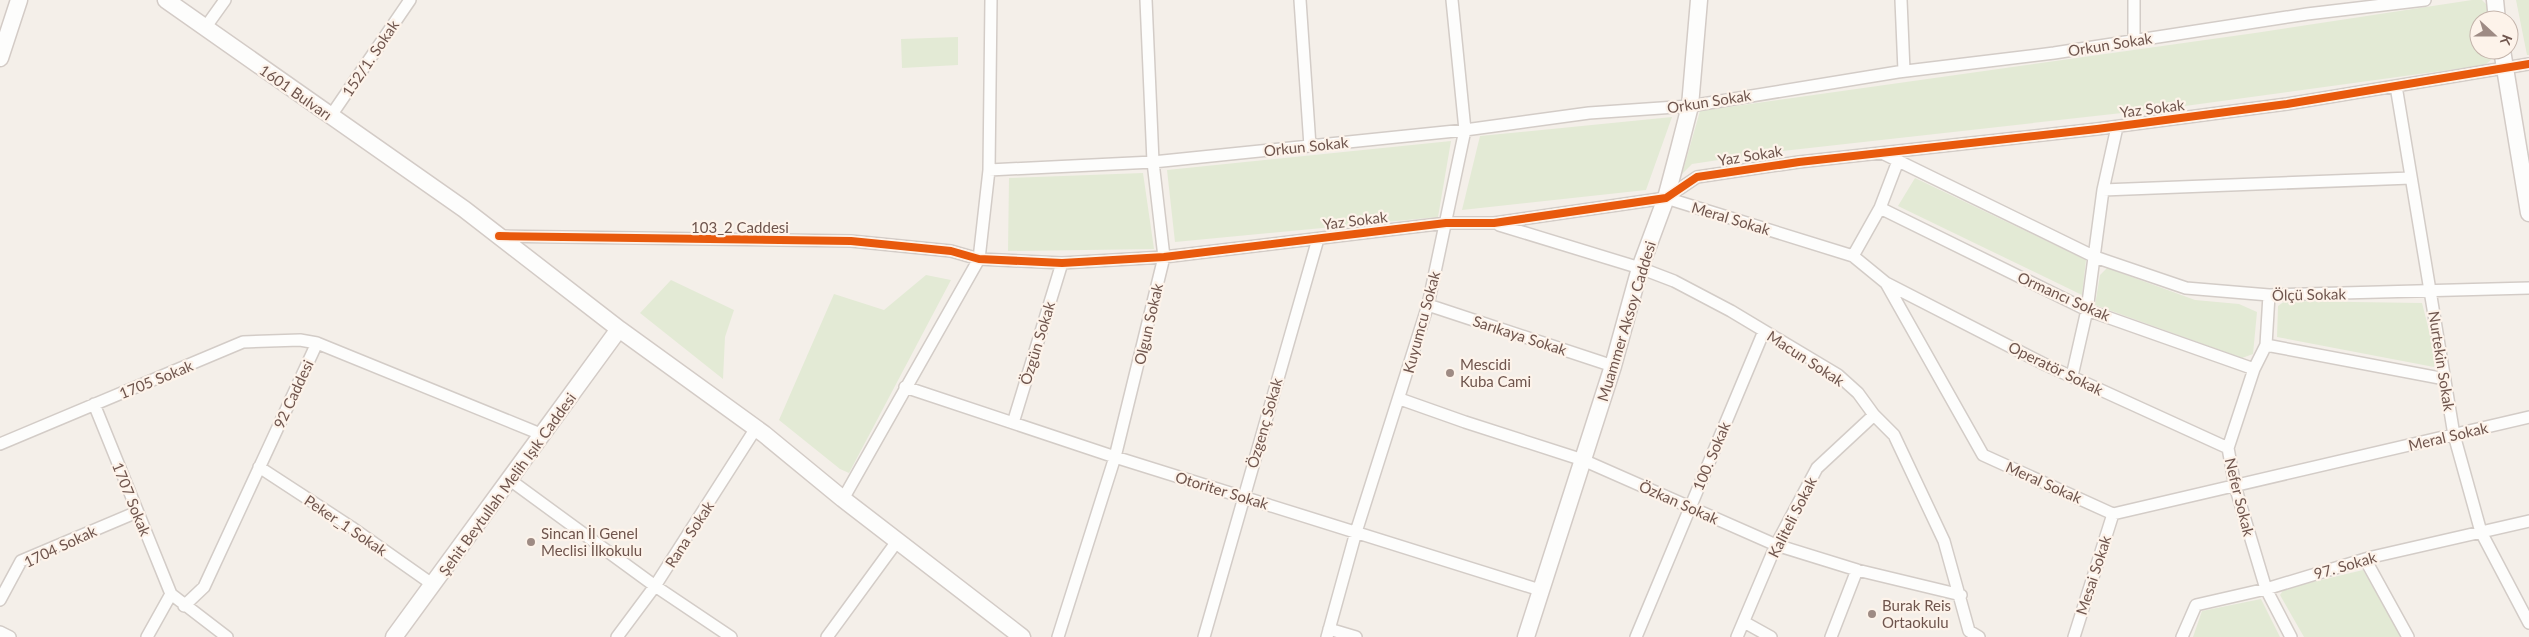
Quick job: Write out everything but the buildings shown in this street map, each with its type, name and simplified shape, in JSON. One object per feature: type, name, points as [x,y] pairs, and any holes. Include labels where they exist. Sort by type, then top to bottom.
[{"type":"main road","points":[[0,58],[19,0]]},
{"type":"main road","name":"1601 Bulvarı","points":[[166,0],[499,236],[619,329],[756,428],[843,499],[1022,637]]},
{"type":"main road","name":"Muammer Aksoy Caddesi","points":[[1526,637],[1613,366],[1640,268],[1666,198],[1690,106],[1698,0]]},
{"type":"main road","points":[[2504,60],[2529,214]]},
{"type":"main road","name":"Şehit Beytullah Melih Işık Caddesi","points":[[394,637],[619,329]]},
{"type":"street","points":[[205,28],[225,0]]},
{"type":"street","name":"152/1. Sokak","points":[[330,116],[410,0]]},
{"type":"street","points":[[843,499],[979,259],[988,170],[991,0]]},
{"type":"street","name":"Olgun Sokak","points":[[1058,637],[1115,457],[1164,257],[1153,162],[1146,0]]},
{"type":"street","points":[[1300,0],[1310,146]]},
{"type":"street","name":"Kuyumcu Sokak","points":[[1328,633],[1356,532],[1400,399],[1428,304],[1466,130],[1452,0]]},
{"type":"street","points":[[1901,0],[1904,71]]},
{"type":"street","points":[[2134,0],[2134,40]]},
{"type":"street","name":"Orkun Sokak","points":[[988,170],[1153,162],[1466,130],[1589,113],[1690,106],[1904,71],[2134,40],[2307,14],[2425,0]]},
{"type":"street","name":"Yaz Sokak","points":[[979,259],[1062,263],[1164,257],[1446,223],[1494,223],[1666,198],[1697,177],[1799,162],[2117,126],[2287,104],[2529,64]]},
{"type":"street","name":"Nurtekin Sokak","points":[[2396,86],[2454,435],[2481,532],[2529,623]]},
{"type":"street","points":[[2072,376],[2087,310],[2103,190],[2117,126]]},
{"type":"street","name":"Ölçü Sokak","points":[[1882,153],[2095,257],[2186,288],[2269,295],[2529,288]]},
{"type":"street","points":[[1853,256],[1880,208],[1898,162]]},
{"type":"street","points":[[2103,190],[2411,178]]},
{"type":"street","name":"Meral Sokak","points":[[1666,198],[1853,256],[1886,283],[1983,455],[2113,514],[2529,417]]},
{"type":"street","name":"Ormancı Sokak","points":[[1880,208],[2087,310],[2254,369]]},
{"type":"street","name":"Macun Sokak","points":[[1494,223],[1640,268],[1674,281],[1838,375],[1858,393],[1874,415],[1894,435],[1944,541],[1971,635]]},
{"type":"street","name":"103_2 Caddesi","points":[[499,236],[851,241],[951,251],[979,259]]},
{"type":"street","name":"Özgenç Sokak","points":[[1204,637],[1318,239]]},
{"type":"street","name":"Özgün Sokak","points":[[1013,423],[1062,263]]},
{"type":"street","name":"Operatör Sokak","points":[[1886,283],[2072,376],[2228,448]]},
{"type":"street","name":"Nefer Sokak","points":[[2269,295],[2266,345],[2254,369],[2228,448],[2235,486],[2266,589],[2291,637]]},
{"type":"street","name":"Sarıkaya Sokak","points":[[1428,304],[1613,366]]},
{"type":"street","name":"100. Sokak","points":[[1636,637],[1689,506],[1764,331]]},
{"type":"street","name":"1705 Sokak","points":[[0,444],[243,342],[300,340],[317,343]]},
{"type":"street","name":"92 Caddesi","points":[[184,606],[204,587],[317,343],[543,435]]},
{"type":"street","points":[[2266,345],[2445,379]]},
{"type":"street","name":"Otoriter Sokak","points":[[905,387],[1115,457],[1540,590]]},
{"type":"street","name":"Özkan Sokak","points":[[1400,399],[1583,460],[1776,545],[1857,570],[1961,595]]},
{"type":"street","name":"1707 Sokak","points":[[94,404],[171,594]]},
{"type":"street","name":"Kaliteli Sokak","points":[[1737,637],[1776,545],[1817,468],[1874,415]]},
{"type":"street","name":"Rana Sokak","points":[[618,637],[655,586],[756,428]]},
{"type":"street","name":"Peker_1 Sokak","points":[[259,468],[351,527],[432,584]]},
{"type":"street","points":[[510,480],[655,586],[731,637]]},
{"type":"street","name":"1704 Sokak","points":[[0,600],[21,561],[137,512]]},
{"type":"street","name":"Mesai Sokak","points":[[2074,637],[2113,514]]},
{"type":"street","name":"97. Sokak","points":[[2182,637],[2196,605],[2266,589],[2365,559],[2529,521]]},
{"type":"street","points":[[827,637],[898,540]]},
{"type":"street","points":[[2365,559],[2408,637]]},
{"type":"street","points":[[1831,637],[1857,570]]},
{"type":"street","points":[[147,637],[171,594],[184,606],[227,637]]},
{"type":"street","points":[[1744,622],[1771,637]]},
{"type":"street","points":[[0,632],[10,637]]},
{"type":"street","points":[[1328,633],[1356,637]]},
{"type":"green space","points":[[2482,0],[2488,6],[2489,10],[2469,10],[2469,60],[2491,60],[2485,65],[2185,106],[1765,153],[1692,164],[1682,174],[1700,111]]},
{"type":"green space","points":[[2516,0],[2529,0],[2529,55],[2527,55]]},
{"type":"green space","points":[[958,37],[958,65],[902,68],[901,39]]},
{"type":"green space","points":[[1672,117],[1646,190],[1462,210],[1480,136]]},
{"type":"green space","points":[[1451,141],[1438,217],[1175,242],[1167,170]]},
{"type":"green space","points":[[1143,173],[1154,249],[1008,251],[1009,178]]},
{"type":"green space","points":[[1915,178],[2086,260],[2082,295],[1898,206]]},
{"type":"green space","points":[[2107,268],[2195,300],[2239,304],[2257,312],[2253,354],[2242,358],[2095,305],[2100,275]]},
{"type":"green space","points":[[926,275],[951,280],[849,473],[840,469],[779,420],[834,294],[884,310]]},
{"type":"green space","points":[[671,280],[734,310],[725,337],[723,379],[640,313]]},
{"type":"green space","points":[[2285,301],[2422,303],[2436,358],[2434,367],[2277,337],[2278,306]]},
{"type":"green space","points":[[2363,570],[2402,637],[2304,637],[2280,595],[2284,589]]},
{"type":"green space","points":[[2261,599],[2280,637],[2193,637],[2202,611]]},
{"type":"cycle path","points":[[499,236],[851,241],[951,251],[979,259],[1062,263],[1164,257],[1446,223],[1494,223],[1666,198],[1697,177],[1799,162],[2097,129],[2287,104],[2529,64]]},
{"type":"place","name":"Mescidi Kuba Cami","points":[[1450,373]]},
{"type":"place","name":"Sincan İl Genel Meclisi İlkokulu","points":[[531,542]]},
{"type":"place","name":"Burak Reis Ortaokulu","points":[[1872,614]]}]
